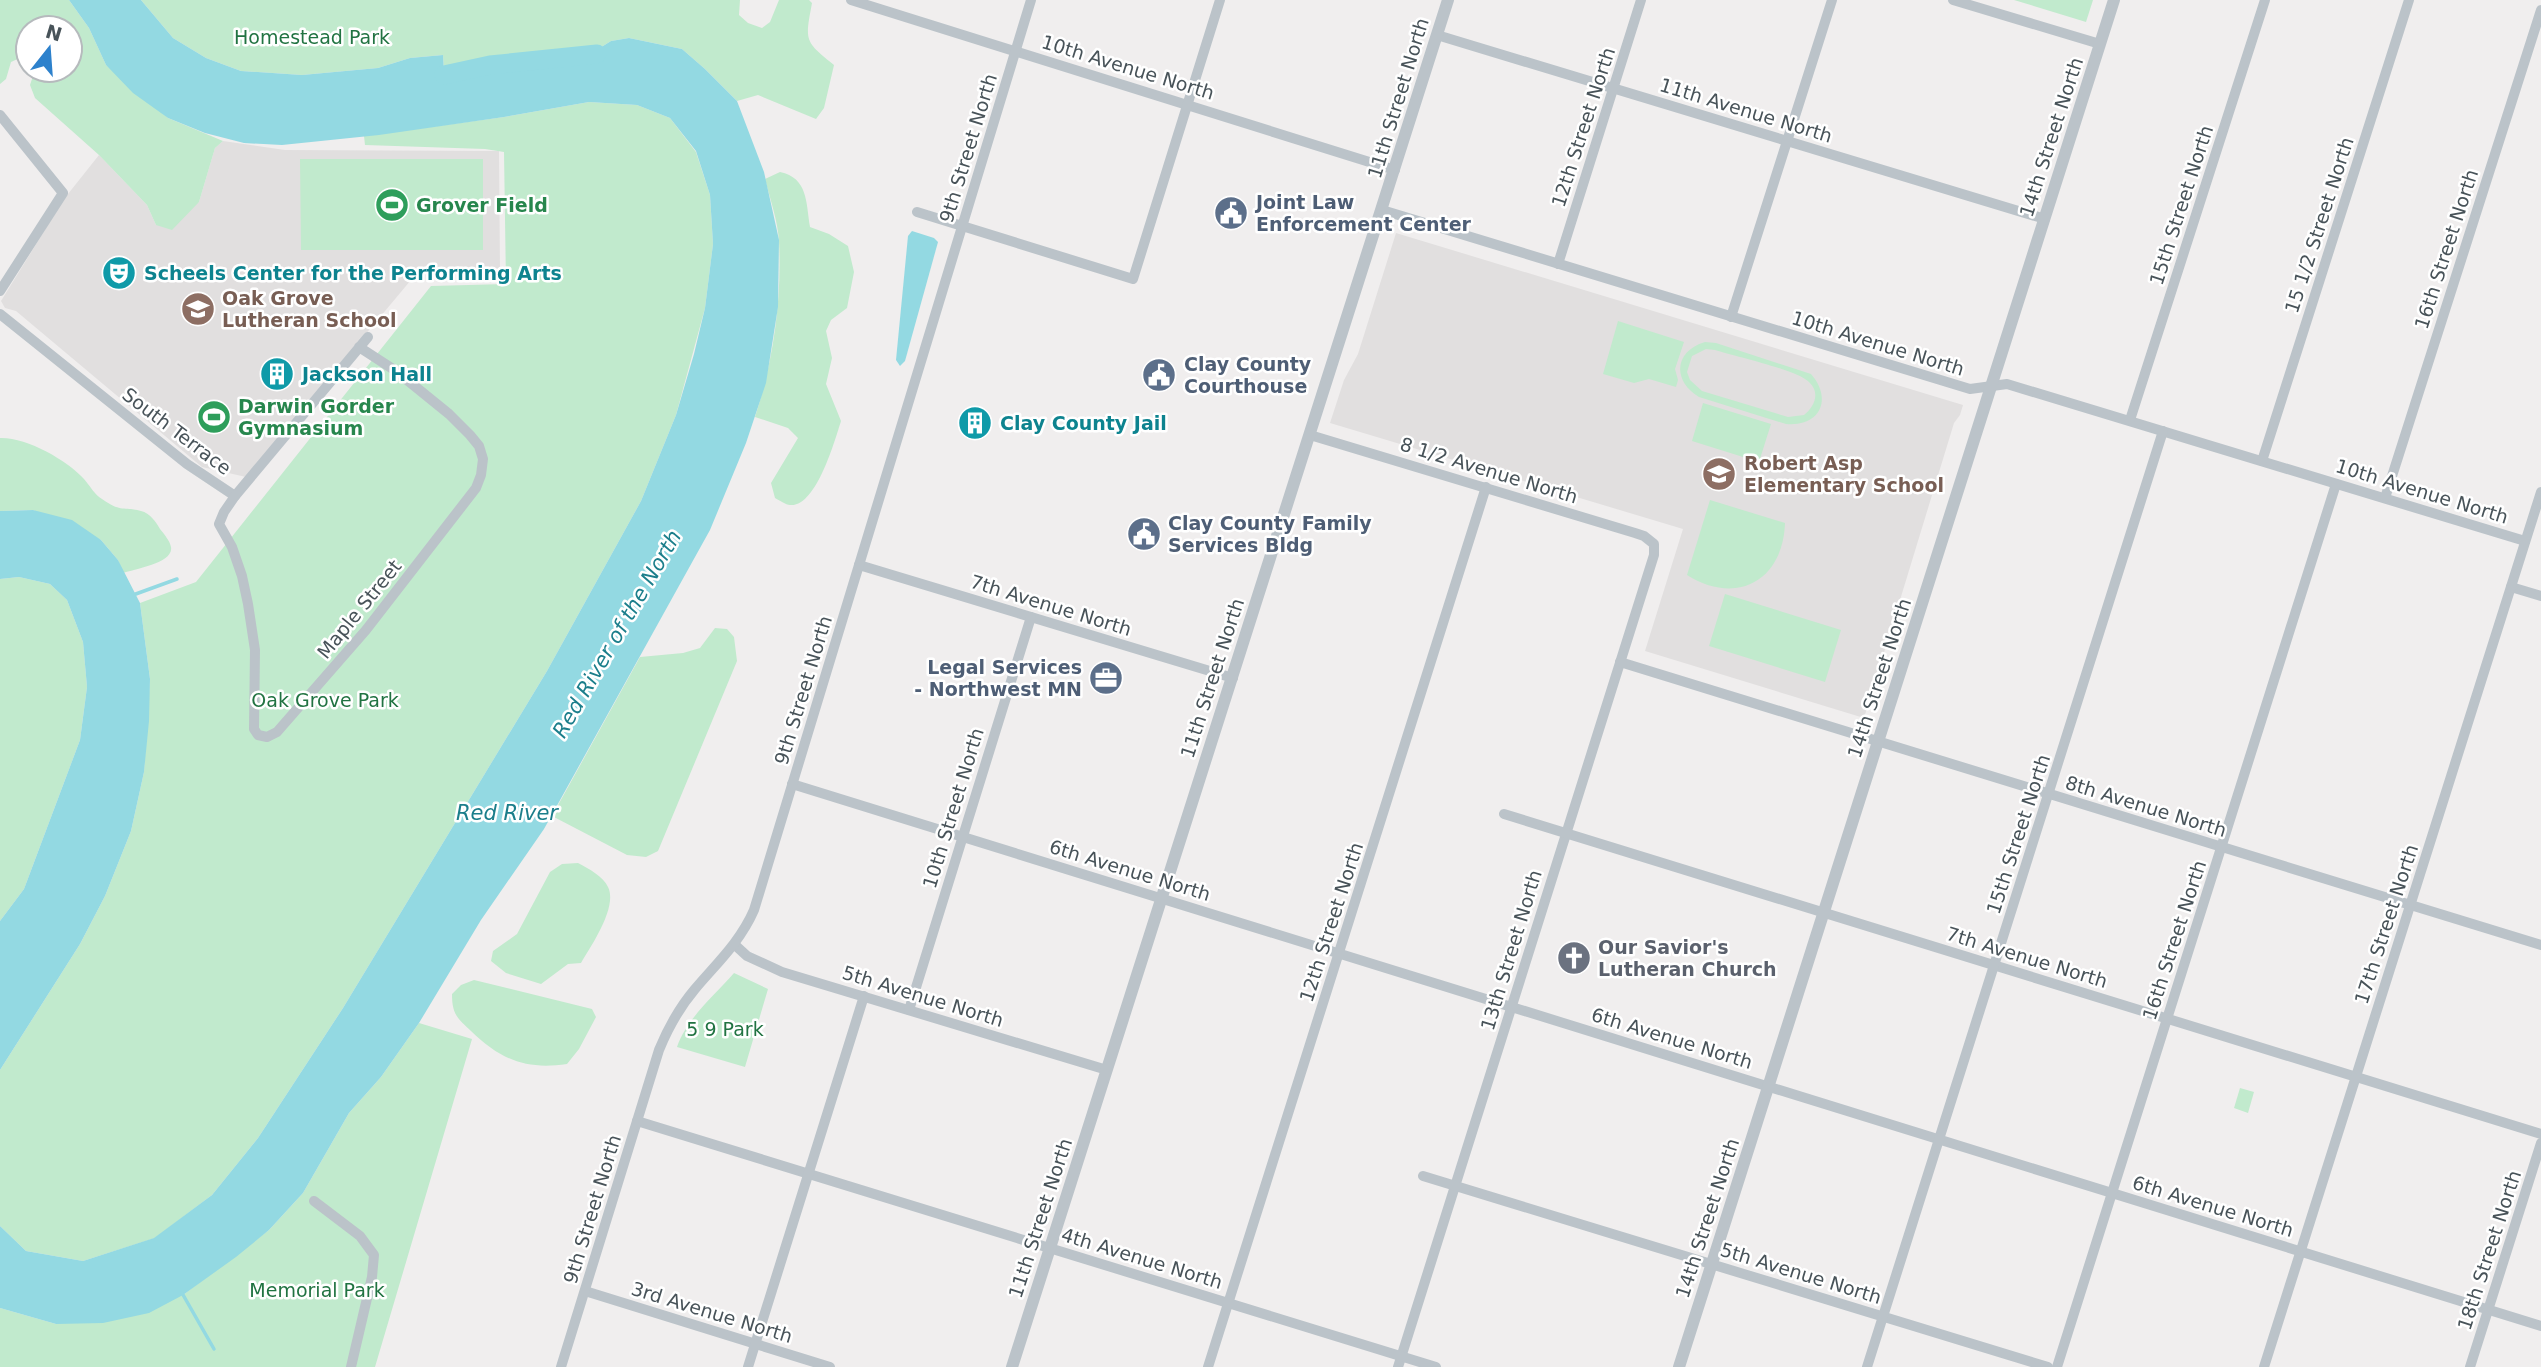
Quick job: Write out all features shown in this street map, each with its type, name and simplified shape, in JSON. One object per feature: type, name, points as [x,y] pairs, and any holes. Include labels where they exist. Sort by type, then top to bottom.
[{"type":"street","name":"10th Avenue North","points":[[851,0],[1395,170]]},
{"type":"street","name":"9th Street North","points":[[561,1367],[669,1026],[693,991],[746,929],[754,910],[1031,0]]},
{"type":"street","points":[[917,212],[1133,279],[1220,0]]},
{"type":"street","name":"11th Street North","points":[[1012,1367],[1448,0]]},
{"type":"street","name":"12th Street North","points":[[1558,264],[1641,0]]},
{"type":"street","points":[[1731,317],[1832,0]]},
{"type":"street","points":[[1953,0],[2101,44]]},
{"type":"street","name":"14th Street North","points":[[1679,1367],[2115,0]]},
{"type":"street","name":"15th Street North","points":[[2130,420],[2265,0]]},
{"type":"street","name":"15 1/2 Street North","points":[[2262,461],[2409,0]]},
{"type":"street","name":"16th Street North","points":[[2385,498],[2541,10]]},
{"type":"street","name":"11th Avenue North","points":[[1437,35],[2045,219]]},
{"type":"street","points":[[0,115],[63,193],[0,291]]},
{"type":"street","name":"10th Avenue North","points":[[1382,210],[1970,389],[2007,384],[2525,541]]},
{"type":"street","name":"South Terrace","points":[[0,314],[187,464],[235,496],[223,512],[219,524],[232,547],[248,604],[255,650],[254,729],[258,735]]},
{"type":"street","points":[[235,496],[368,337]]},
{"type":"street","name":"Maple Street","points":[[258,735],[267,737],[277,732],[311,695],[366,630],[476,488],[481,475],[483,459],[470,435],[449,414],[396,371],[359,347]]},
{"type":"street","name":"15th Street North","points":[[1867,1367],[2163,431]]},
{"type":"street","name":"8 1/2 Avenue North","points":[[1310,435],[1644,536],[1654,544]]},
{"type":"street","name":"16th Street North","points":[[2057,1367],[2336,484]]},
{"type":"street","name":"12th Street North","points":[[1209,1367],[1486,487]]},
{"type":"street","name":"17th Street North","points":[[2264,1367],[2541,492]]},
{"type":"street","name":"13th Street North","points":[[1400,1362],[1654,555],[1654,544]]},
{"type":"street","name":"7th Avenue North","points":[[859,565],[1233,678]]},
{"type":"street","points":[[2511,587],[2541,597]]},
{"type":"street","name":"10th Street North","points":[[909,1010],[1031,617]]},
{"type":"street","name":"8th Avenue North","points":[[1620,662],[2541,945]]},
{"type":"street","name":"6th Avenue North","points":[[792,784],[2541,1326]]},
{"type":"street","name":"7th Avenue North","points":[[1504,814],[2541,1134]]},
{"type":"street","name":"5th Avenue North","points":[[734,945],[747,956],[765,965],[1107,1070]]},
{"type":"street","points":[[748,1367],[864,996]]},
{"type":"street","name":"4th Avenue North","points":[[638,1121],[1229,1303],[1400,1362],[1436,1367]]},
{"type":"street","name":"18th Street North","points":[[2470,1367],[2541,1143]]},
{"type":"street","name":"5th Avenue North","points":[[1423,1176],[2048,1367]]},
{"type":"street","points":[[314,1201],[360,1236],[374,1255],[372,1277],[351,1367]]},
{"type":"street","name":"3rd Avenue North","points":[[584,1290],[830,1367]]},
{"type":"shaded area","name":"Oak Grove Lutheran School","points":[[223,141],[285,150],[499,151],[500,272],[416,274],[246,477],[202,467],[16,311],[5,308],[1,301],[64,199],[99,155],[147,205],[156,225],[199,202],[215,148]]},
{"type":"shaded area","name":"Robert Asp Elementary School","points":[[1396,233],[1963,405],[1954,423],[1864,718],[1645,651],[1683,529],[1330,423],[1344,380],[1358,354]]},
{"type":"green space","points":[[0,0],[69,0],[79,14],[14,14],[14,61],[11,62],[6,79],[0,84]]},
{"type":"green space","name":"Homestead Park","points":[[141,0],[740,0],[739,15],[748,23],[762,28],[770,22],[779,0],[809,0],[812,3],[808,25],[809,39],[817,51],[834,65],[824,108],[816,119],[758,95],[737,101],[682,49],[629,38],[611,41],[595,51],[444,72],[443,55],[410,58],[378,68],[302,75],[241,71],[206,58],[173,38]]},
{"type":"green space","points":[[2014,0],[2093,0],[2086,22]]},
{"type":"green space","points":[[84,21],[106,65],[168,118],[223,141],[215,148],[199,202],[172,230],[156,225],[147,205],[99,155],[35,98],[30,85],[84,84]]},
{"type":"green space","name":"Oak Grove Park","points":[[589,102],[637,105],[670,118],[696,152],[710,195],[713,244],[705,308],[676,415],[641,501],[547,671],[343,1008],[258,1138],[212,1195],[155,1238],[83,1261],[26,1251],[0,1226],[0,1070],[80,944],[105,896],[131,831],[144,772],[150,679],[140,603],[196,582],[431,286],[506,284],[504,152],[365,145],[364,136],[504,117]]},
{"type":"green space","name":"Grover Field","points":[[300,159],[483,159],[483,250],[301,250]]},
{"type":"green space","points":[[780,172],[789,175],[801,185],[810,227],[829,234],[848,246],[854,272],[847,308],[831,320],[826,331],[832,358],[826,384],[841,421],[816,485],[799,503],[790,505],[775,498],[771,483],[798,438],[788,428],[755,417],[771,353],[780,264],[778,234],[765,179]]},
{"type":"green space","points":[[1618,321],[1684,342],[1675,369],[1678,380],[1676,387],[1649,379],[1634,383],[1603,374]]},
{"type":"green space","points":[[1705,342],[1716,343],[1811,374],[1821,393],[1820,410],[1807,421],[1786,424],[1699,397],[1684,383],[1680,367],[1687,352]],"holes":[[[1706,349],[1802,377],[1815,391],[1811,408],[1804,415],[1788,417],[1702,391],[1690,380],[1687,372],[1692,356]]]},
{"type":"green space","points":[[1703,403],[1771,424],[1759,462],[1692,441]]},
{"type":"green space","points":[[0,438],[22,441],[57,457],[109,503],[118,508],[147,514],[168,540],[170,553],[160,561],[123,573],[118,560],[101,540],[33,510],[0,511]]},
{"type":"green space","points":[[1710,500],[1785,523],[1776,560],[1766,573],[1754,582],[1723,588],[1705,584],[1687,575]]},
{"type":"green space","points":[[19,577],[50,584],[67,600],[83,642],[87,687],[80,740],[24,889],[0,921],[0,579]]},
{"type":"green space","points":[[1725,594],[1841,630],[1825,682],[1709,646]]},
{"type":"green space","points":[[715,628],[727,629],[734,637],[737,661],[658,851],[646,857],[627,855],[552,816],[640,657],[683,653],[700,648]]},
{"type":"green space","points":[[578,863],[603,879],[610,895],[602,926],[581,963],[568,964],[541,984],[506,973],[491,961],[493,951],[517,934],[550,872],[562,864]]},
{"type":"green space","name":"5 9 Park","points":[[734,973],[768,989],[745,1067],[677,1047],[687,1026]]},
{"type":"green space","points":[[474,980],[592,1009],[596,1017],[579,1049],[567,1064],[539,1065],[515,1061],[482,1041],[456,1015],[452,994],[461,985]]},
{"type":"green space","name":"Memorial Park","points":[[419,1023],[472,1039],[375,1367],[0,1367],[0,1308],[56,1324],[183,1295],[269,1230],[303,1193],[349,1113],[381,1077]]},
{"type":"green space","points":[[2240,1088],[2254,1092],[2248,1113],[2234,1108]]},
{"type":"water","name":"Red River","points":[[69,0],[141,0],[173,38],[206,58],[241,71],[302,75],[378,68],[410,58],[443,55],[444,72],[595,51],[611,41],[629,38],[682,49],[737,101],[764,172],[779,240],[778,307],[766,383],[746,443],[710,530],[544,829],[481,920],[419,1023],[381,1077],[349,1113],[303,1193],[269,1230],[183,1295],[149,1313],[103,1323],[56,1324],[0,1308],[0,1226],[26,1251],[83,1261],[154,1238],[212,1195],[258,1138],[343,1008],[547,671],[641,501],[676,415],[694,354],[705,308],[713,244],[710,195],[696,151],[670,118],[637,105],[589,102],[379,135],[282,145],[244,143],[205,133],[168,118],[133,93],[106,65],[84,21],[84,14],[79,14]]},
{"type":"water","points":[[912,231],[934,238],[938,242],[905,361],[900,366],[896,360],[908,236]]},
{"type":"water","points":[[33,510],[72,520],[101,540],[118,560],[140,603],[150,679],[149,721],[144,772],[131,831],[105,896],[80,944],[0,1070],[0,921],[24,889],[80,740],[87,687],[83,642],[67,600],[50,584],[19,577],[0,579],[0,511]]},
{"type":"waterway","name":"Red River of the North","points":[[444,75],[490,65],[597,54]]},
{"type":"waterway","points":[[133,595],[177,579]]},
{"type":"waterway","points":[[182,1293],[214,1349]]},
{"type":"place","name":"Grover Field","points":[[392,205]]},
{"type":"place","name":"Joint Law Enforcement Center","points":[[1231,213]]},
{"type":"place","name":"Scheels Center for the Performing Arts","points":[[119,273]]},
{"type":"place","name":"Oak Grove Lutheran School","points":[[198,309]]},
{"type":"place","name":"Jackson Hall","points":[[277,374]]},
{"type":"place","name":"Clay County Courthouse","points":[[1159,375]]},
{"type":"place","name":"Darwin Gorder Gymnasium","points":[[214,417]]},
{"type":"place","name":"Clay County Jail","points":[[975,423]]},
{"type":"place","name":"Robert Asp Elementary School","points":[[1719,474]]},
{"type":"place","name":"Clay County Family Services Bldg","points":[[1144,534]]},
{"type":"place","name":"Legal Services - Northwest MN","points":[[1106,678]]},
{"type":"place","name":"Our Savior's Lutheran Church","points":[[1574,958]]}]
